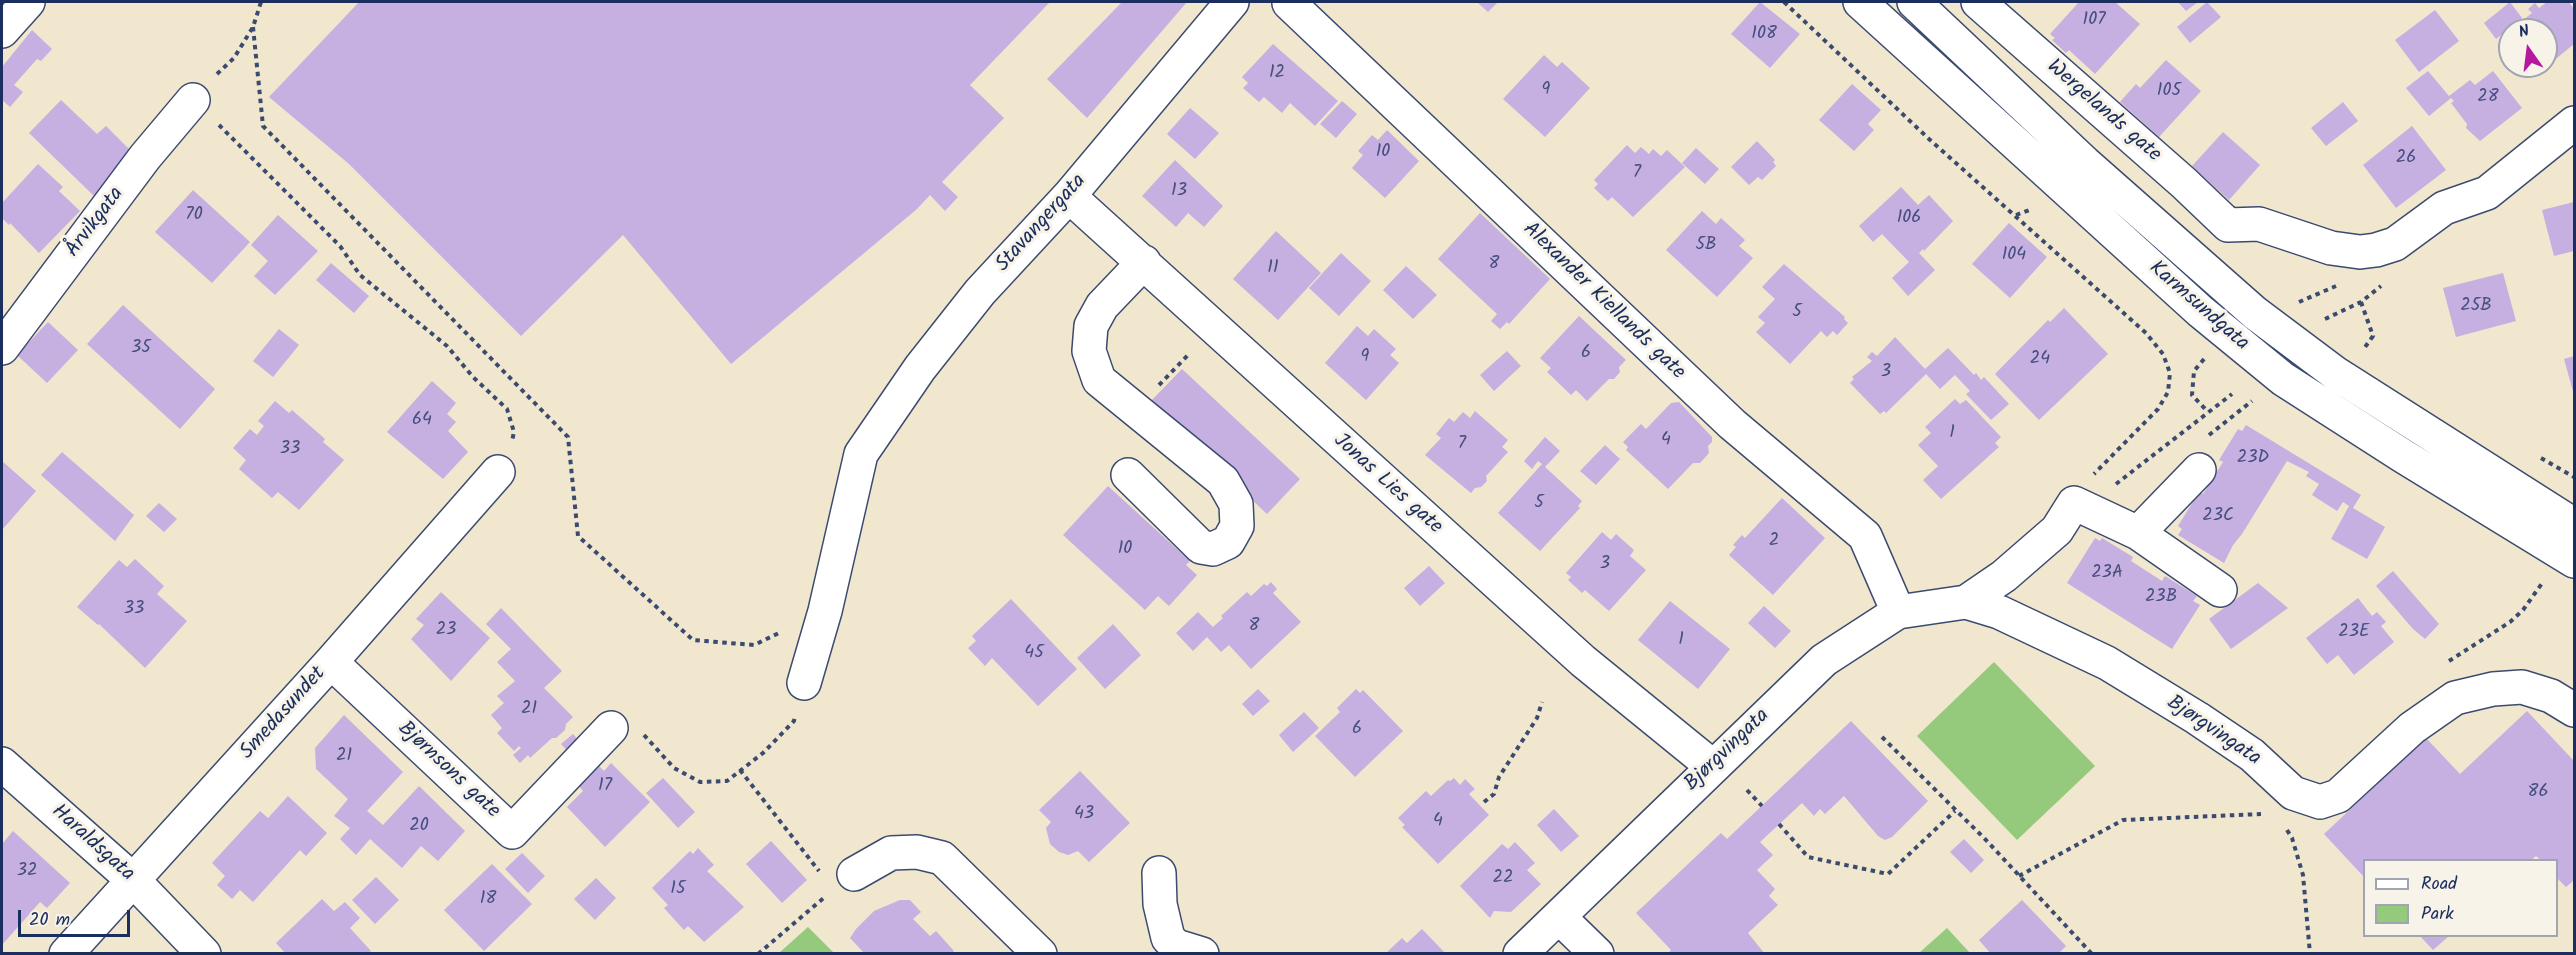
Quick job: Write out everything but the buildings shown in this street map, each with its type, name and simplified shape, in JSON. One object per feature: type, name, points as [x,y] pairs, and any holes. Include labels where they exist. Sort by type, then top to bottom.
[{"type":"street","points":[[2,31],[28,2]]},
{"type":"street","name":"Stavangergata","points":[[825,611],[861,454],[920,368],[980,292],[1069,196],[1232,2]]},
{"type":"street","name":"Karmsundgata","points":[[1860,2],[2200,311],[2283,379],[2574,561]]},
{"type":"street","name":"Karmsundgata","points":[[1914,2],[2085,163],[2255,313],[2335,374],[2574,525]]},
{"type":"street","name":"Wergelands gate","points":[[1978,2],[2184,183],[2228,225],[2259,224],[2331,248],[2360,252],[2395,244],[2444,208],[2487,193],[2574,123]]},
{"type":"street","name":"Alexander Kiellands gate","points":[[1290,3],[1732,424],[1865,536],[1898,612]]},
{"type":"street","name":"Årvikgata","points":[[2,348],[145,157],[193,100]]},
{"type":"street","name":"Jonas Lies gate","points":[[1069,196],[1144,262],[1366,468],[1583,661],[1712,766]]},
{"type":"street","points":[[1128,475],[1201,547],[1213,549],[1228,542],[1237,526],[1236,504],[1223,481],[1098,380],[1089,351],[1091,326],[1102,306],[1144,262]]},
{"type":"street","points":[[2138,533],[2199,470]]},
{"type":"street","name":"Smedasundet","points":[[66,954],[331,662],[498,472]]},
{"type":"street","points":[[2074,503],[2138,533],[2220,590]]},
{"type":"street","name":"Bjørgvingata","points":[[1966,602],[2004,576],[2057,530],[2074,503]]},
{"type":"street","name":"Bjørgvingata","points":[[1520,954],[1824,660],[1898,612],[1966,602],[1999,612],[2107,663],[2252,755],[2293,793],[2320,802],[2338,796],[2412,728],[2455,698],[2493,689],[2522,687],[2551,696],[2574,710]]},
{"type":"street","points":[[804,683],[825,611]]},
{"type":"street","name":"Bjørnsons gate","points":[[331,662],[512,832],[611,728]]},
{"type":"street","name":"Haraldsgata","points":[[2,764],[132,880],[204,954]]},
{"type":"street","points":[[844,882],[891,853],[917,852],[942,858],[1040,954]]},
{"type":"street","points":[[1159,873],[1160,904],[1168,939],[1176,946],[1202,954]]},
{"type":"street","points":[[1558,917],[1597,954]]},
{"type":"path","points":[[261,2],[253,27],[234,58],[193,100],[340,246],[360,275],[447,346],[473,377],[507,409],[514,432],[511,449],[498,472]]},
{"type":"path","points":[[1785,2],[1929,139],[2146,333],[2163,354],[2170,373],[2168,392],[2158,409],[2088,481],[2074,503]]},
{"type":"path","points":[[253,27],[262,126],[568,437],[578,536],[693,640],[754,645],[825,611]]},
{"type":"path","points":[[2361,302],[2373,336],[2365,347]]},
{"type":"path","points":[[2205,358],[2194,371],[2192,395],[2208,412]]},
{"type":"path","points":[[2111,488],[2232,394]]},
{"type":"path","points":[[611,728],[639,729],[674,768],[700,782],[727,781],[762,753],[794,721],[804,683]]},
{"type":"path","points":[[1484,802],[1494,794],[1499,777],[1537,718],[1542,702]]},
{"type":"path","points":[[1882,737],[1956,810],[2092,954]]},
{"type":"path","points":[[740,770],[844,882],[758,954]]},
{"type":"path","points":[[1747,790],[1762,806]]},
{"type":"path","points":[[1779,824],[1808,857],[1888,874],[1956,810]]},
{"type":"path","points":[[2019,876],[2123,820],[2265,814]]},
{"type":"green space","points":[[1994,662],[2095,766],[2017,840],[1917,736]]},
{"type":"green space","points":[[808,927],[834,953],[779,953]]},
{"type":"green space","points":[[1947,928],[1970,953],[1919,953]]}]
